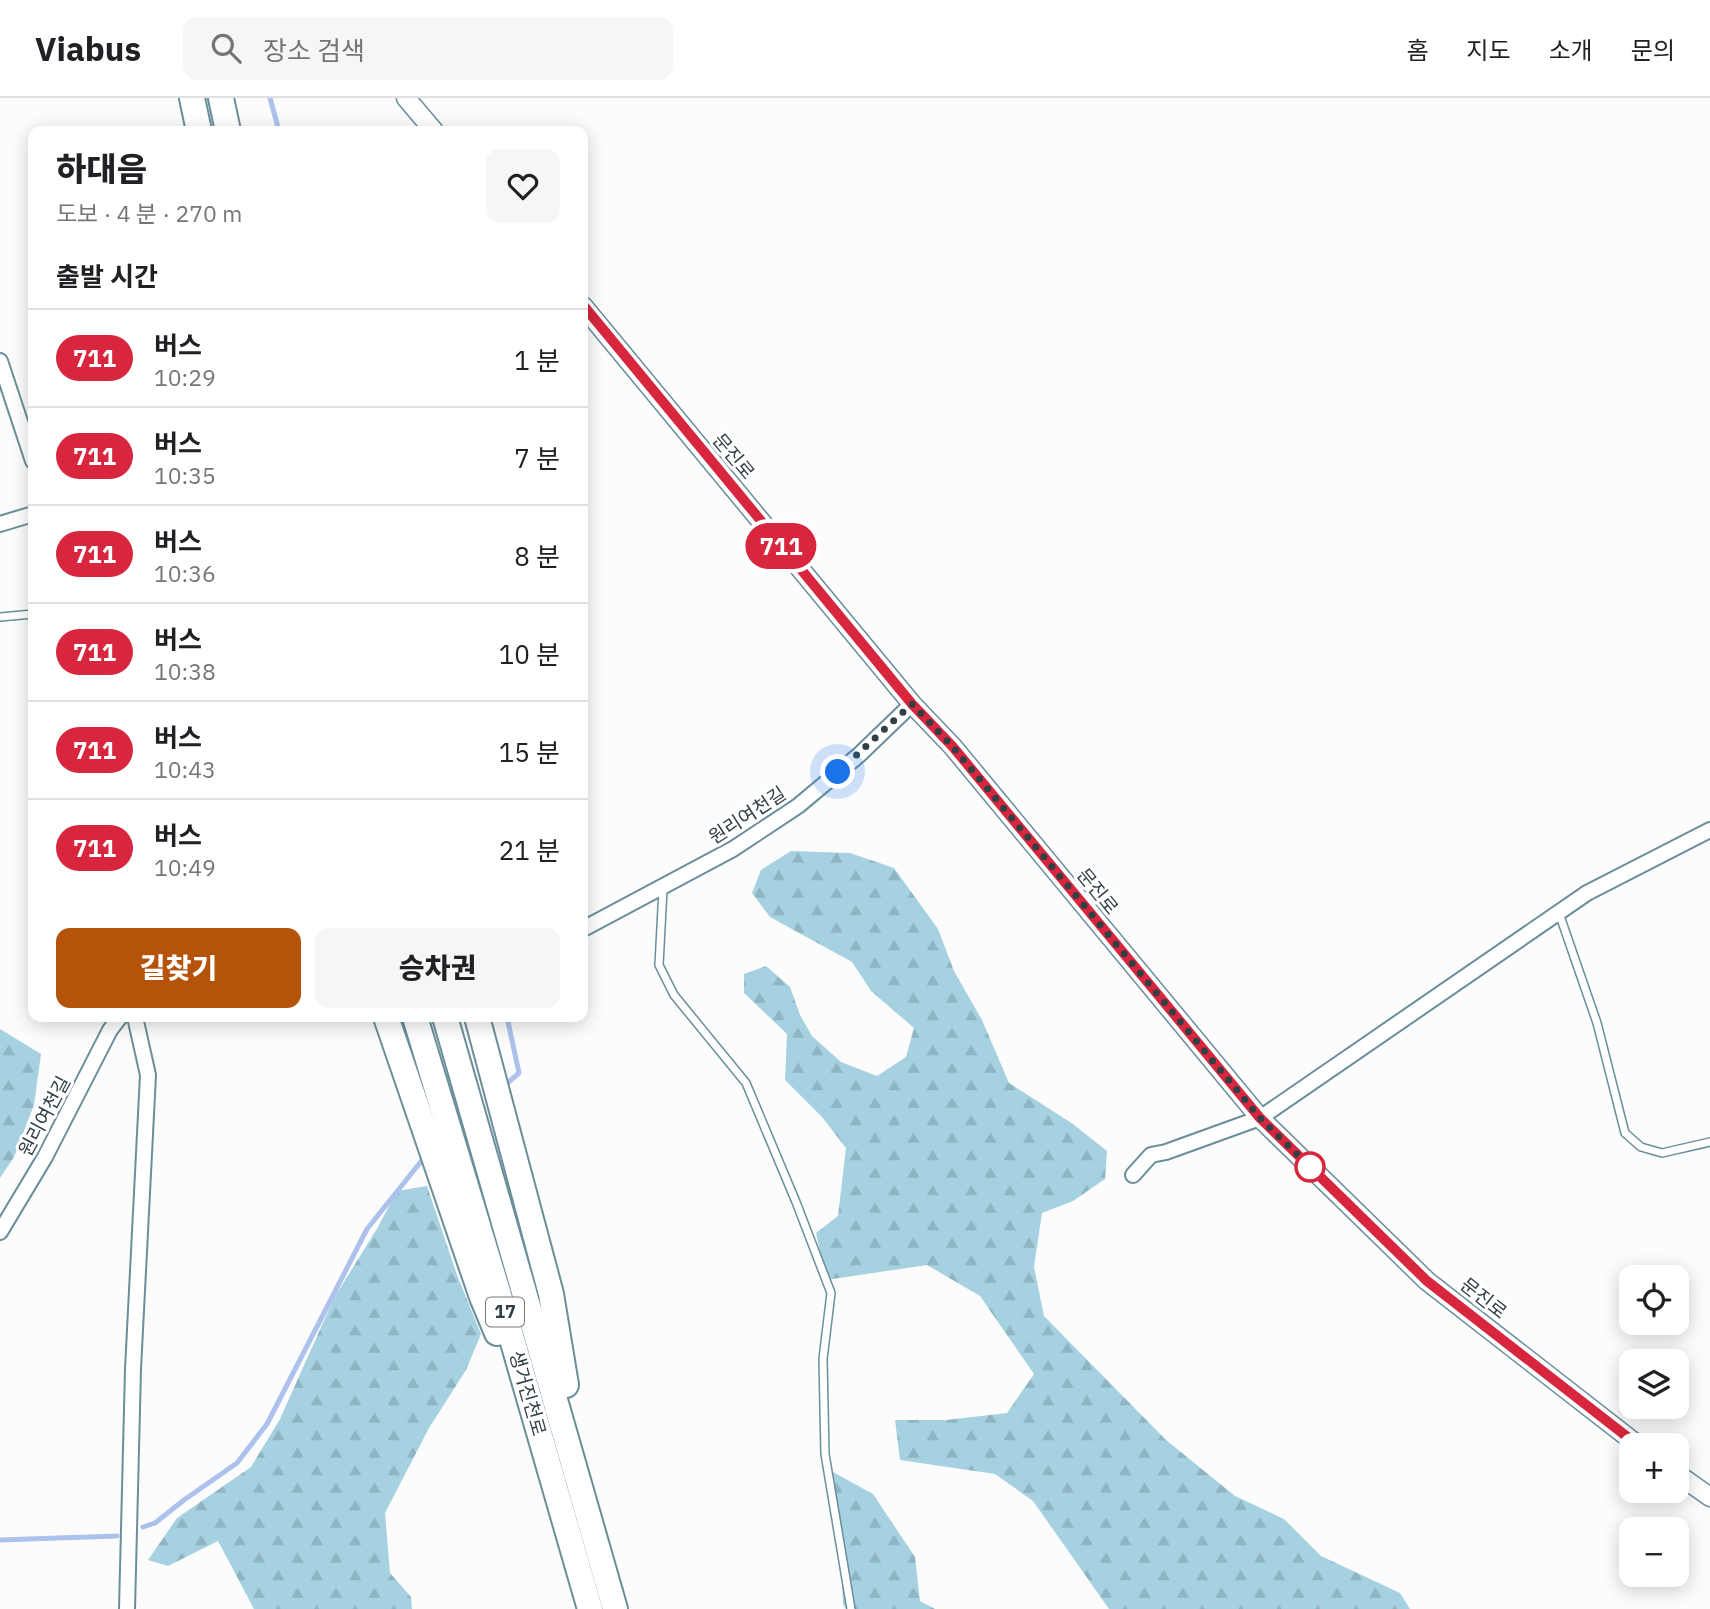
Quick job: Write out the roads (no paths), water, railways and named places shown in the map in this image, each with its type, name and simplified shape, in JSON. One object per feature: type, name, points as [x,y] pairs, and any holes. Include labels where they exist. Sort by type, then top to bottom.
[{"type":"highway","points":[[192,98],[198,126]]},
{"type":"highway","points":[[221,98],[228,126]]},
{"type":"highway","points":[[388,1022],[482,1297],[539,1432]]},
{"type":"highway","name":"생거진천로","points":[[416,1022],[590,1609]]},
{"type":"highway","name":"생거진천로","points":[[446,1022],[615,1609]]},
{"type":"highway","points":[[478,1022],[551,1294],[586,1510]]},
{"type":"street","points":[[406,98],[430,126]]},
{"type":"street","name":"문진로","points":[[588,312],[912,704],[953,747],[1260,1118],[1427,1281],[1622,1433]]},
{"type":"street","points":[[0,361],[28,446]]},
{"type":"street","points":[[0,523],[28,515]]},
{"type":"street","name":"원리여천길","points":[[588,926],[663,889],[733,849],[798,806],[859,755],[912,704]]},
{"type":"street","points":[[1133,1175],[1151,1155],[1166,1153],[1260,1118],[1587,893],[1710,830]]},
{"type":"street","name":"원리여천길","points":[[0,1232],[45,1157],[116,1022]]},
{"type":"street","points":[[127,1609],[133,1368],[148,1075],[136,1022]]},
{"type":"street","points":[[1689,1482],[1710,1497]]},
{"type":"lane","points":[[0,617],[28,614]]},
{"type":"lane","points":[[663,889],[659,965],[674,995],[746,1083],[831,1293],[823,1359],[825,1454],[851,1609]]},
{"type":"lane","points":[[1559,913],[1597,1023],[1625,1133],[1641,1147],[1662,1153],[1710,1142]]},
{"type":"waterway","points":[[270,98],[278,126]]},
{"type":"waterway","points":[[504,1086],[519,1073],[508,1022]]},
{"type":"waterway","points":[[143,1527],[155,1523],[237,1463],[267,1424],[367,1229],[423,1159]]},
{"type":"waterway","points":[[0,1540],[117,1536]]}]
